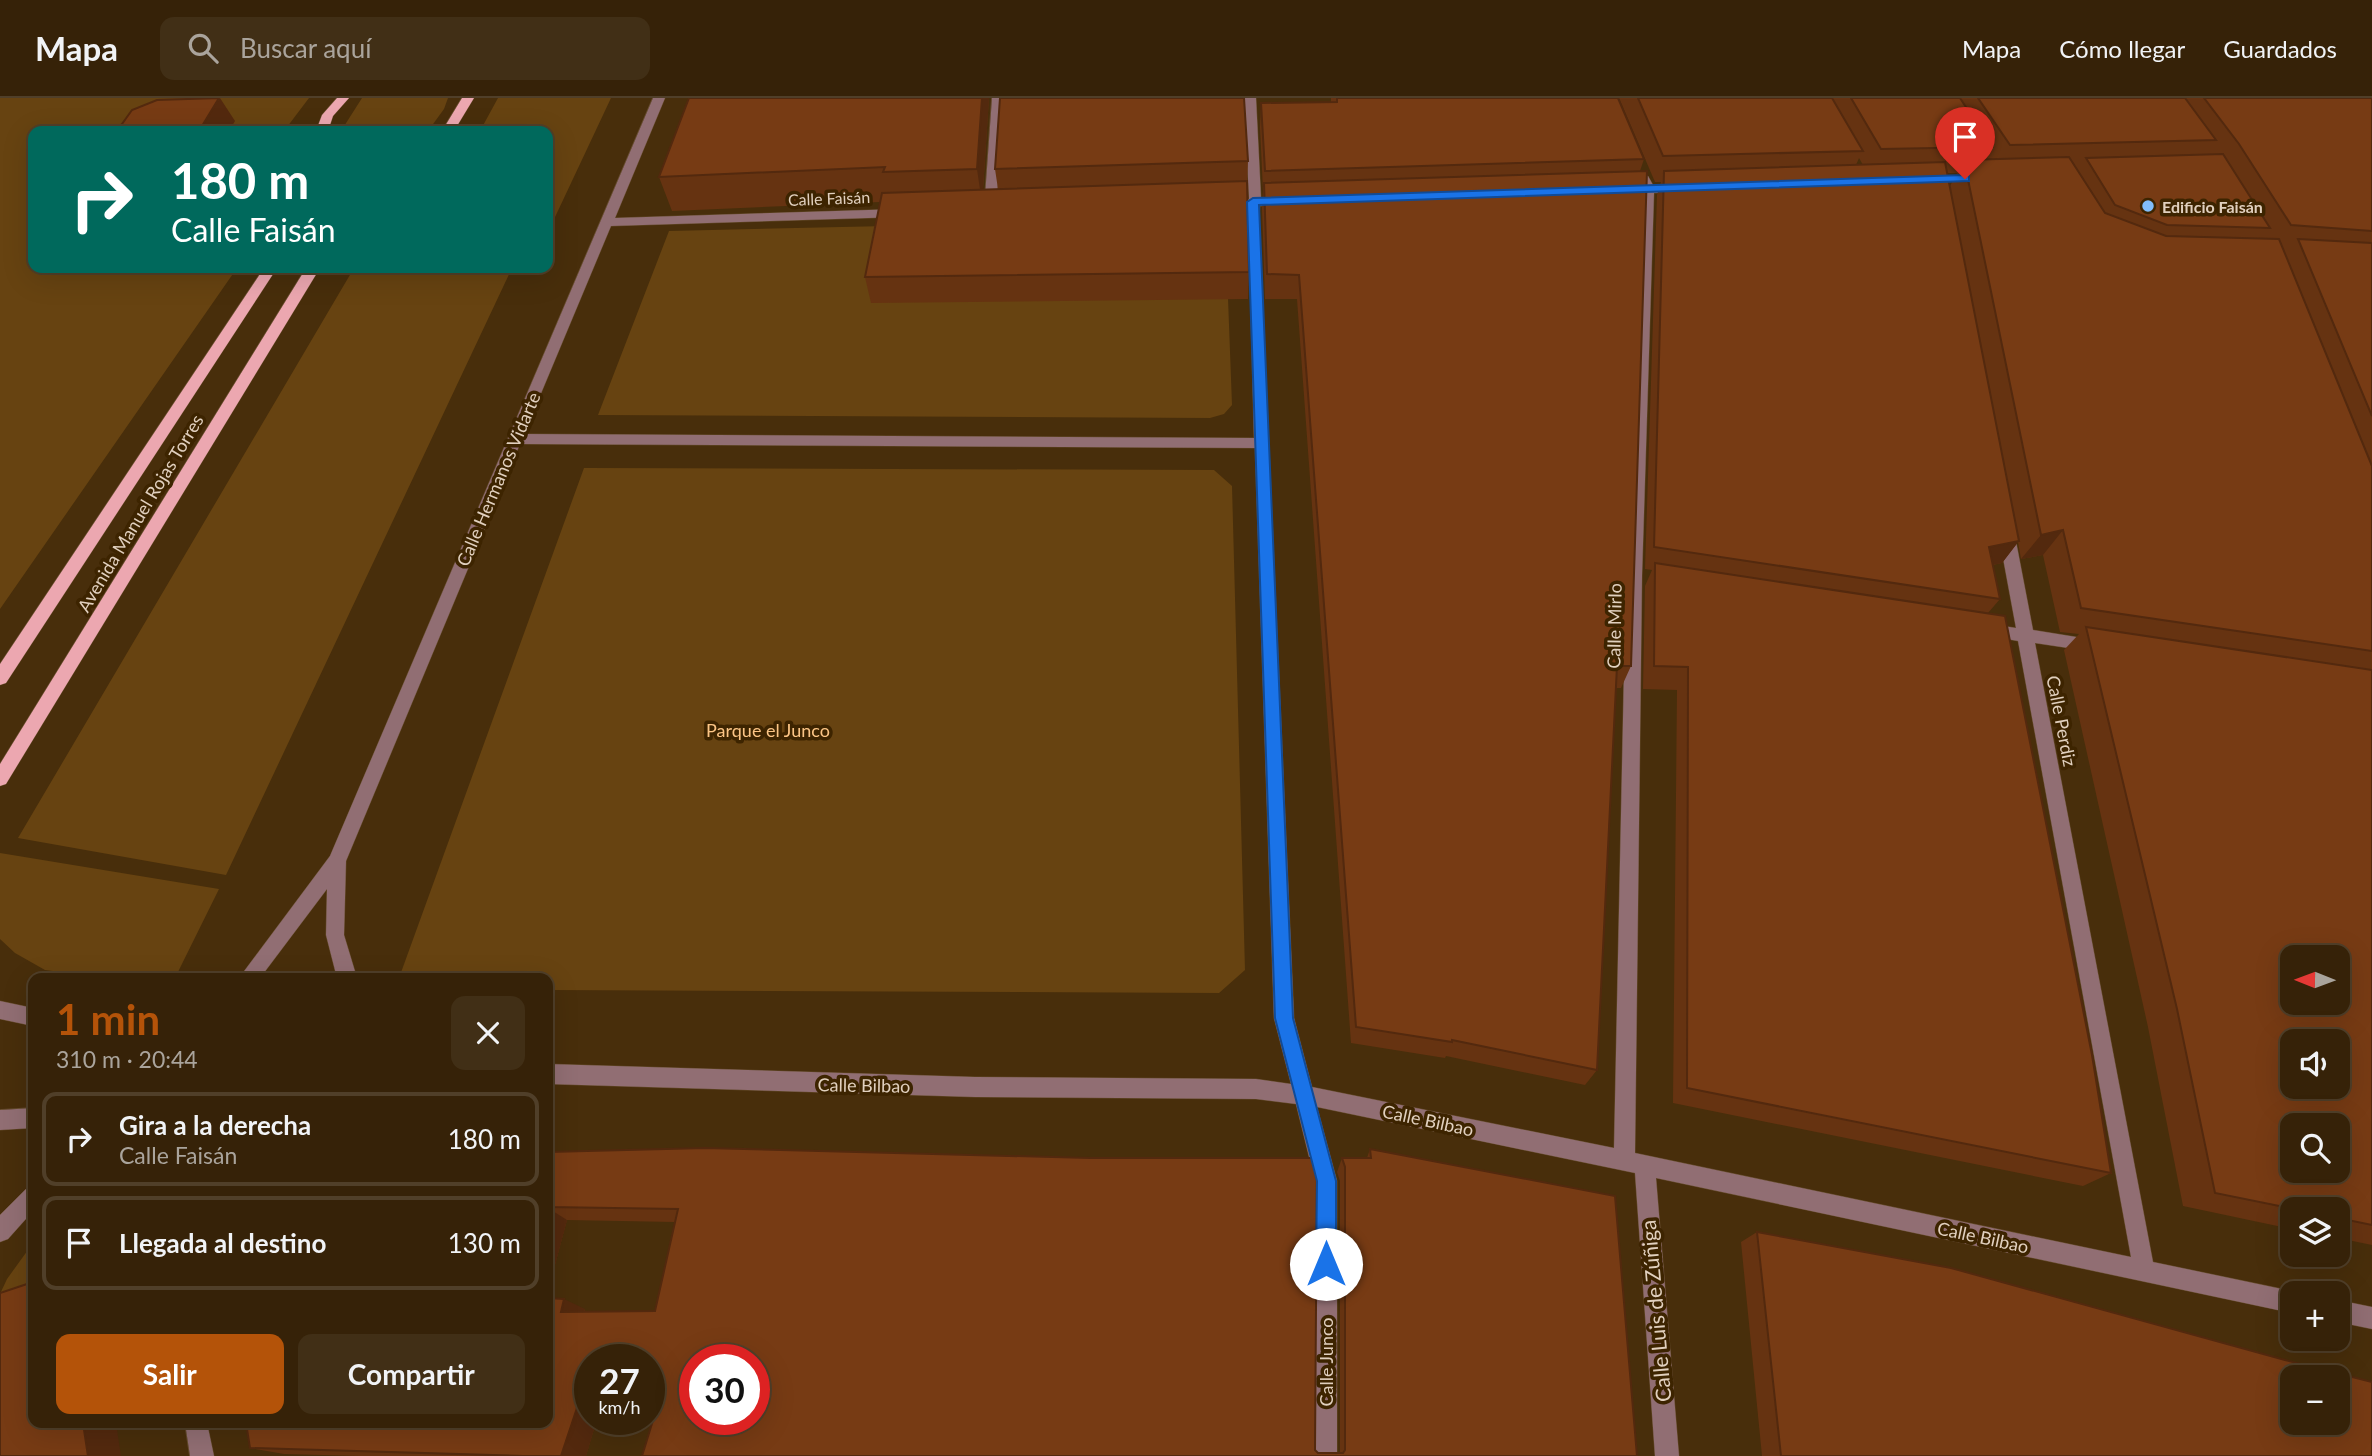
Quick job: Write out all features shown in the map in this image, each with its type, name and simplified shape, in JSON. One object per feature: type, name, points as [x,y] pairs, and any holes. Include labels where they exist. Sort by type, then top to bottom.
[{"type":"main road","points":[[324,126],[328,115],[343,98]]},
{"type":"main road","points":[[451,126],[468,98]]},
{"type":"main road","name":"Avenida Manuel Rojas Torres","points":[[2,671],[267,273]]},
{"type":"main road","name":"Avenida Manuel Rojas Torres","points":[[0,779],[310,273]]},
{"type":"street","name":"Calle Hermanos Vidarte","points":[[253,973],[337,861],[659,98]]},
{"type":"street","points":[[990,210],[998,98]]},
{"type":"street","name":"Calle Junco","points":[[1250,98],[1258,117],[1253,202],[1284,1018],[1326,1181],[1325,1456]]},
{"type":"street","name":"Calle Mirlo","points":[[1634,1163],[1640,577],[1648,189],[1637,163]]},
{"type":"street","points":[[1616,190],[1688,187]]},
{"type":"street","points":[[1211,203],[1294,200]]},
{"type":"street","points":[[976,210],[1004,209]]},
{"type":"street","name":"Calle Faisán","points":[[607,222],[920,212]]},
{"type":"street","points":[[515,439],[1262,443]]},
{"type":"street","name":"Calle Perdiz","points":[[2004,520],[2144,1271]]},
{"type":"street","points":[[1970,627],[2110,648]]},
{"type":"street","name":"Calle Hermanos Vidarte","points":[[337,861],[335,935],[346,973]]},
{"type":"street","points":[[0,1010],[28,1016]]},
{"type":"street","name":"Calle Bilbao","points":[[553,1074],[949,1087],[1256,1089],[1302,1095],[2280,1299]]},
{"type":"street","points":[[0,1120],[28,1118]]},
{"type":"street","name":"Calle Luis de Zúñiga","points":[[1634,1163],[1648,1234],[1667,1456]]},
{"type":"street","points":[[0,1231],[28,1201]]},
{"type":"street","points":[[2350,1313],[2372,1318]]},
{"type":"street","points":[[197,1428],[202,1456]]},
{"type":"green space","points":[[0,98],[309,98],[288,126],[28,126],[28,273],[234,273],[0,609]]},
{"type":"green space","points":[[362,98],[448,98],[432,126],[344,126]]},
{"type":"green space","points":[[498,98],[611,98],[553,221],[553,126],[483,126]]},
{"type":"green space","points":[[887,226],[1228,298],[1232,405],[1224,414],[1210,418],[598,415],[669,231]]},
{"type":"green space","points":[[351,273],[510,273],[226,875],[18,838]]},
{"type":"green space","name":"Parque el Junco","points":[[584,468],[1214,470],[1232,486],[1245,970],[1219,993],[553,990],[553,973],[401,973]]},
{"type":"green space","points":[[0,853],[219,889],[177,973],[69,973],[45,970],[15,953],[0,939]]},
{"type":"green space","points":[[28,1250],[28,1298],[0,1294],[7,1279]]},
{"type":"building","points":[[219,98],[202,126],[121,126],[132,110],[157,100]]},
{"type":"building","points":[[689,98],[982,98],[977,169],[883,172],[885,167],[659,177]]},
{"type":"building","points":[[1000,98],[1244,98],[1248,161],[995,169]]},
{"type":"building","points":[[1337,98],[1618,98],[1644,159],[1265,171],[1261,103],[1337,102]]},
{"type":"building","points":[[1638,98],[1832,98],[1863,151],[1663,156]]},
{"type":"building","points":[[1851,98],[1960,98],[1992,147],[1881,149]]},
{"type":"building","points":[[1978,98],[2185,98],[2216,140],[2010,145]]},
{"type":"building","points":[[2204,98],[2372,98],[2372,231],[2291,225],[2239,144]]},
{"type":"building","points":[[2223,154],[2270,228],[2167,225],[2115,205],[2086,158]]},
{"type":"building","points":[[2069,157],[2105,213],[2166,236],[2279,239],[2372,466],[2372,651],[2081,608],[2063,530],[2041,535],[1964,160]]},
{"type":"building","points":[[1945,162],[2019,541],[1989,547],[2000,599],[1654,547],[1664,171]]},
{"type":"building","points":[[1647,171],[1631,666],[1617,666],[1597,1070],[1452,1040],[1356,1027],[1299,275],[1267,274],[1264,183]]},
{"type":"building","points":[[1247,181],[1249,272],[865,277],[882,193]]},
{"type":"building","points":[[2298,239],[2372,243],[2372,416]]},
{"type":"building","points":[[1655,563],[2005,616],[2092,1055],[2111,1173],[1687,1088],[1688,667],[1654,666]]},
{"type":"building","points":[[2086,627],[2372,670],[2372,1225],[2350,1220],[2350,1197],[2280,1197],[2280,1206],[2215,1193],[2177,1009]]},
{"type":"building","points":[[705,1148],[1090,1158],[1314,1158],[1317,1167],[1315,1450],[1318,1453],[1343,1453],[1345,1167],[1342,1158],[1371,1158],[1370,1149],[1615,1196],[1637,1456],[642,1456],[648,1435],[665,1435],[665,1344],[574,1344],[574,1417],[561,1456],[250,1448],[247,1428],[553,1428],[553,1298],[564,1299],[561,1312],[655,1311],[678,1209],[553,1207],[553,1152]]},
{"type":"building","points":[[1757,1232],[1951,1268],[2305,1365],[2280,1365],[2280,1435],[2350,1435],[2350,1376],[2372,1382],[2372,1456],[1781,1456]]},
{"type":"building","points":[[28,1284],[28,1428],[84,1428],[88,1456],[0,1456],[0,1293]]},
{"type":"place","name":"Edificio Faisán","points":[[2148,206]]},
{"type":"route","points":[[1326,1264],[1326,1181],[1284,1018],[1253,202],[1965,179]]}]
